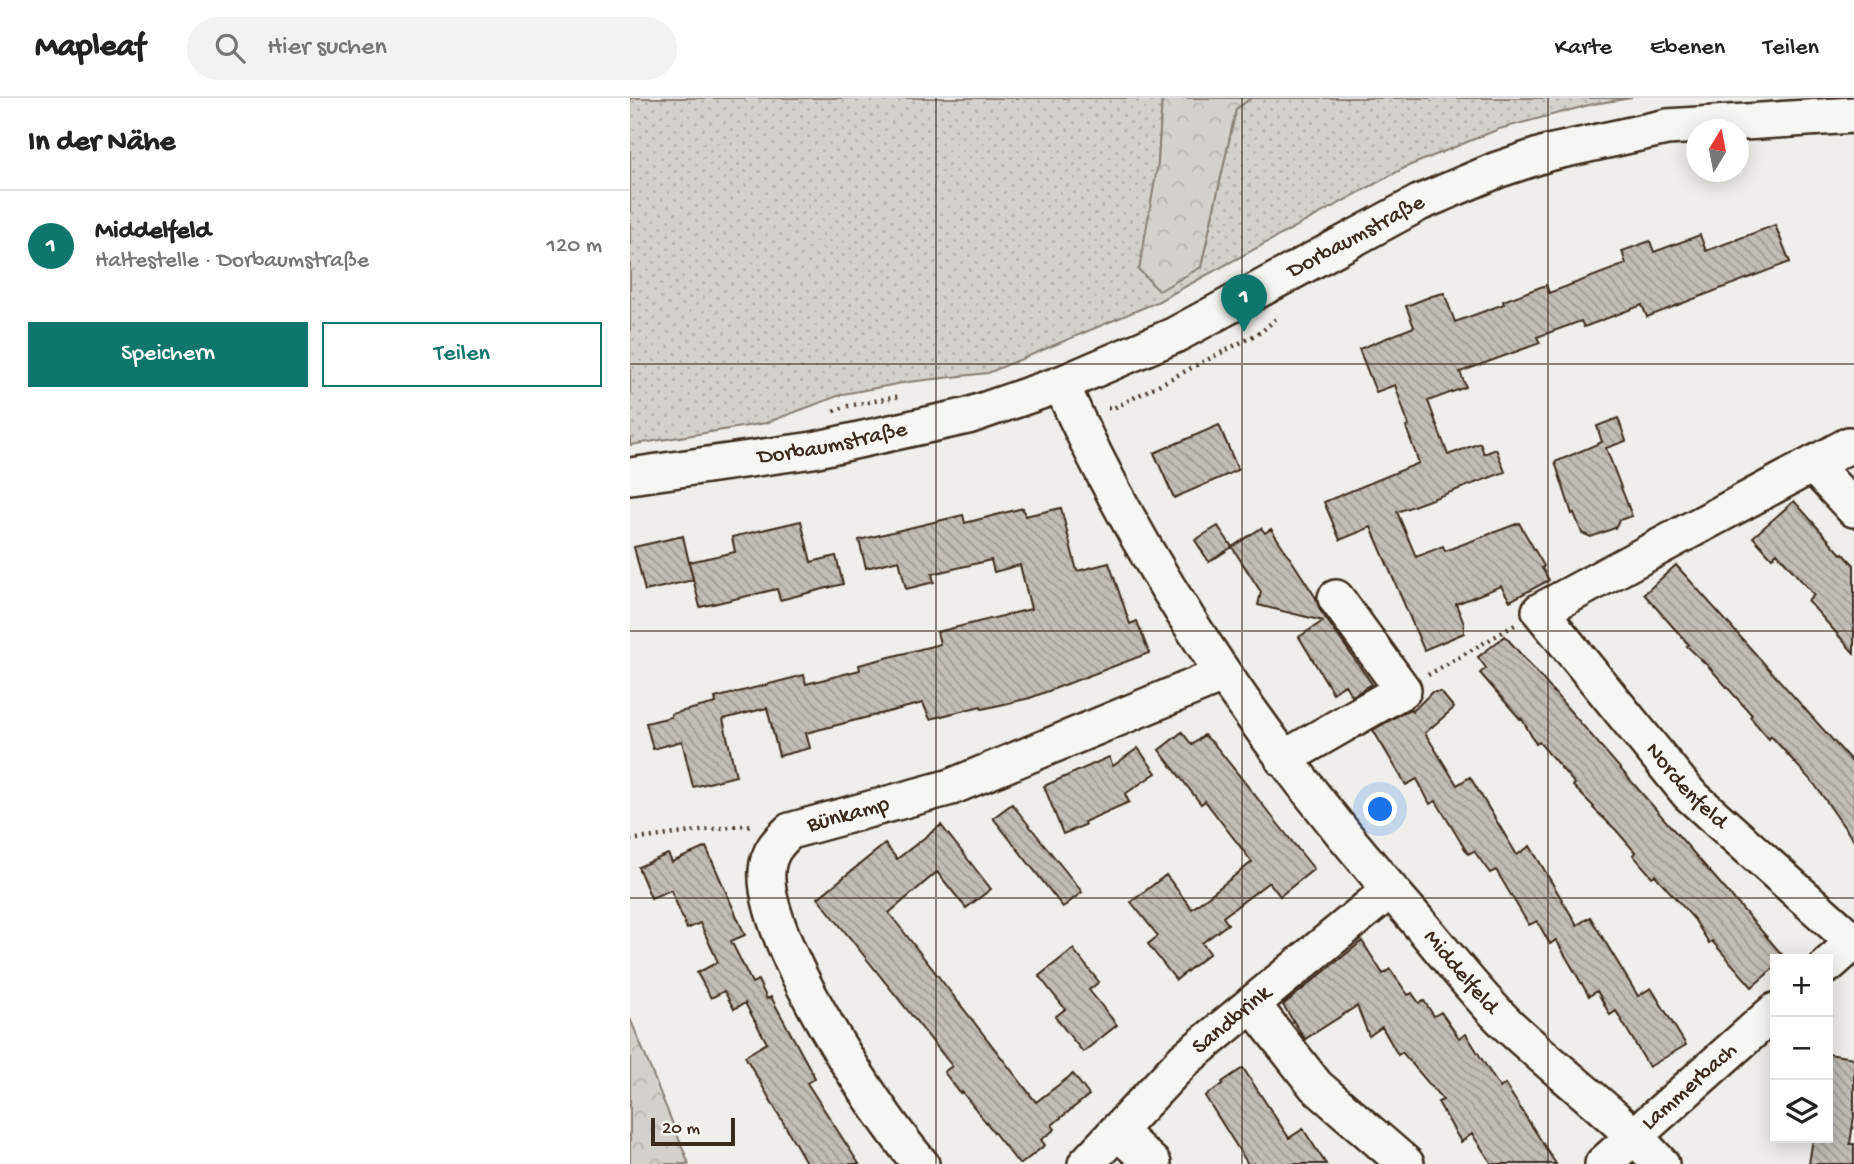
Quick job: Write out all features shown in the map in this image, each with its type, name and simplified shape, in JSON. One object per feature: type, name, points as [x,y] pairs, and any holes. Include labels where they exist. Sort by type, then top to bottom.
[{"type":"street","name":"Dorbaumstraße","points":[[630,476],[813,450],[1067,397],[1175,335],[1419,203],[1497,170],[1548,153],[1667,127],[1854,115]]},
{"type":"street","name":"Middelfeld","points":[[1067,397],[1140,543],[1222,675],[1283,759],[1390,890],[1507,1024],[1633,1135],[1661,1164]]},
{"type":"street","points":[[1540,611],[1849,445]]},
{"type":"street","points":[[1813,465],[1854,509]]},
{"type":"street","points":[[1283,759],[1403,690],[1336,598]]},
{"type":"street","name":"Nordenfeld","points":[[1540,611],[1689,794],[1854,942]]},
{"type":"street","name":"Bünkamp","points":[[921,1164],[904,1145],[846,1059],[803,983],[777,925],[769,899],[767,871],[773,847],[790,831],[951,787],[1222,675]]},
{"type":"street","name":"Sandbrink","points":[[1086,1164],[1184,1060],[1390,890]]},
{"type":"street","points":[[1833,961],[1854,942]]},
{"type":"street","points":[[1252,1004],[1316,1086],[1406,1164]]},
{"type":"street","name":"Lammerbach","points":[[1603,1164],[1770,1015]]},
{"type":"street","points":[[1117,1131],[1153,1164]]},
{"type":"path","points":[[1067,397],[1114,408],[1261,332],[1287,308]]},
{"type":"path","points":[[1403,690],[1540,611]]},
{"type":"path","points":[[630,840],[745,825],[790,831]]},
{"type":"green space","points":[[630,98],[1162,98],[1158,163],[1201,267],[1236,109],[1251,98],[1632,98],[1593,104],[1499,129],[1406,167],[1157,302],[988,373],[908,382],[843,394],[766,423],[630,445]]},
{"type":"green space","points":[[1162,98],[1251,98],[1236,109],[1201,267],[1159,291],[1139,270],[1158,163]]},
{"type":"green space","points":[[630,1018],[689,1164],[630,1164]]},
{"type":"building","points":[[1775,225],[1790,262],[1647,317],[1642,305],[1584,327],[1581,321],[1537,337],[1540,343],[1460,372],[1466,387],[1428,401],[1448,455],[1480,443],[1484,454],[1496,449],[1505,472],[1397,512],[1416,557],[1443,546],[1445,551],[1519,523],[1549,580],[1510,601],[1501,586],[1456,604],[1464,624],[1464,633],[1424,650],[1371,527],[1340,540],[1324,502],[1419,463],[1395,385],[1376,392],[1359,349],[1414,327],[1406,306],[1432,296],[1444,293],[1455,322],[1546,285],[1549,293],[1626,264],[1622,251],[1650,241],[1654,252],[1700,235],[1706,251]]},
{"type":"building","points":[[1618,418],[1626,441],[1606,448],[1632,516],[1619,520],[1615,528],[1591,537],[1582,533],[1574,513],[1572,514],[1555,462],[1602,442],[1597,426]]},
{"type":"building","points":[[1219,425],[1238,470],[1174,498],[1154,453]]},
{"type":"building","points":[[1794,501],[1854,565],[1854,653],[1808,601],[1814,595],[1777,553],[1772,558],[1753,537]]},
{"type":"building","points":[[1023,508],[1025,516],[1061,508],[1077,571],[1109,563],[1130,624],[1137,621],[1149,653],[1030,698],[982,709],[981,706],[930,719],[923,703],[806,733],[810,748],[779,756],[767,708],[723,719],[736,776],[693,787],[682,741],[653,749],[646,723],[716,703],[715,698],[804,675],[806,684],[860,670],[859,665],[940,644],[937,632],[1031,609],[1020,565],[994,572],[991,560],[932,574],[934,582],[906,589],[899,560],[866,568],[859,540],[963,515],[965,523]]},
{"type":"building","points":[[801,521],[811,562],[836,556],[843,584],[780,600],[777,589],[700,607],[689,562],[735,552],[732,537]]},
{"type":"building","points":[[1218,526],[1232,547],[1209,562],[1195,540]]},
{"type":"building","points":[[1261,528],[1265,533],[1271,529],[1316,598],[1320,610],[1372,684],[1352,696],[1345,685],[1333,693],[1299,637],[1323,621],[1258,605],[1261,592],[1232,547]]},
{"type":"building","points":[[683,536],[693,580],[645,591],[634,547]]},
{"type":"building","points":[[1676,565],[1854,764],[1854,841],[1815,785],[1771,736],[1769,739],[1750,717],[1752,715],[1687,646],[1689,645],[1644,594]]},
{"type":"building","points":[[1505,636],[1782,954],[1770,954],[1770,971],[1752,987],[1712,941],[1709,943],[1694,919],[1655,875],[1652,877],[1633,855],[1635,852],[1573,786],[1575,784],[1539,742],[1536,744],[1522,719],[1480,673],[1486,668],[1478,657]]},
{"type":"building","points":[[1432,692],[1441,692],[1454,708],[1425,733],[1457,785],[1470,777],[1517,855],[1530,846],[1577,925],[1590,917],[1638,996],[1651,988],[1686,1045],[1649,1067],[1616,1011],[1610,1015],[1597,991],[1589,996],[1556,940],[1550,944],[1537,921],[1529,925],[1496,870],[1490,873],[1474,851],[1468,854],[1436,801],[1430,804],[1417,779],[1406,785],[1373,730],[1410,709],[1412,712]]},
{"type":"building","points":[[1182,732],[1192,745],[1204,735],[1214,744],[1314,869],[1280,896],[1269,882],[1223,917],[1228,924],[1202,943],[1210,953],[1176,980],[1148,944],[1158,936],[1131,902],[1166,875],[1192,909],[1252,862],[1205,801],[1201,804],[1159,750]]},
{"type":"building","points":[[1138,748],[1156,773],[1125,794],[1129,802],[1063,834],[1044,786],[1109,757],[1113,766]]},
{"type":"building","points":[[1012,804],[1082,892],[1063,907],[993,818]]},
{"type":"building","points":[[941,825],[991,889],[966,908],[937,872],[889,913],[1036,1102],[1073,1074],[1089,1095],[1052,1125],[1055,1129],[1041,1140],[1045,1145],[1021,1164],[962,1092],[960,1093],[944,1072],[952,1066],[818,898],[885,844],[897,859]]},
{"type":"building","points":[[706,847],[745,935],[731,941],[752,983],[758,980],[767,999],[771,997],[815,1078],[807,1083],[859,1164],[807,1164],[745,1056],[767,1043],[745,1003],[734,1009],[724,991],[711,998],[697,973],[718,962],[700,923],[687,929],[671,890],[651,898],[638,867],[668,854],[672,862]]},
{"type":"building","points":[[1362,941],[1383,974],[1390,969],[1408,995],[1412,993],[1419,1003],[1424,1001],[1434,1016],[1441,1012],[1459,1038],[1466,1034],[1500,1088],[1505,1084],[1556,1164],[1492,1164],[1472,1134],[1461,1142],[1438,1102],[1443,1100],[1402,1052],[1398,1055],[1382,1027],[1369,1036],[1357,1006],[1305,1039],[1283,1005]]},
{"type":"building","points":[[1073,949],[1099,982],[1089,990],[1117,1025],[1083,1052],[1055,1017],[1065,1009],[1039,976]]},
{"type":"building","points":[[1833,1055],[1854,1058],[1854,1116],[1850,1144],[1854,1144],[1854,1164],[1809,1164],[1812,1143],[1833,1143]]},
{"type":"building","points":[[1243,1068],[1289,1138],[1303,1129],[1326,1164],[1248,1164],[1205,1096]]},
{"type":"place","name":"Middelfeld","points":[[1244,332]]}]
